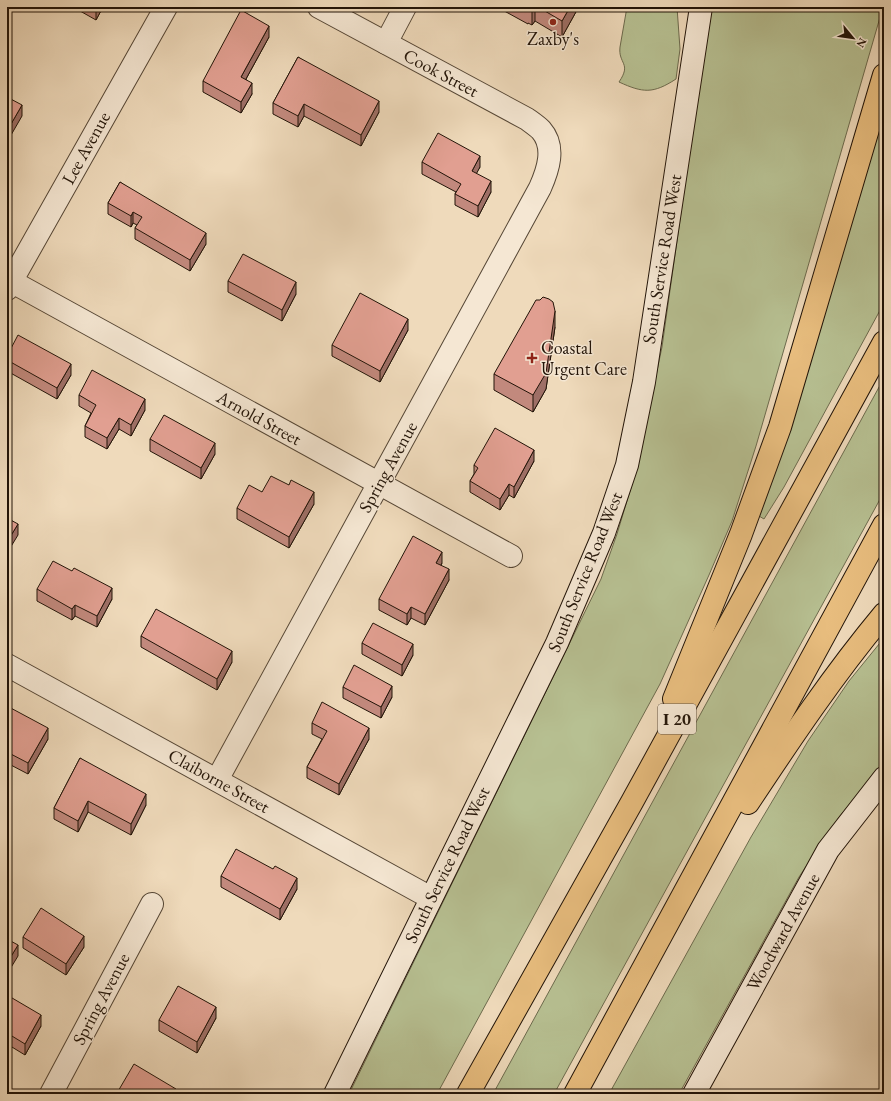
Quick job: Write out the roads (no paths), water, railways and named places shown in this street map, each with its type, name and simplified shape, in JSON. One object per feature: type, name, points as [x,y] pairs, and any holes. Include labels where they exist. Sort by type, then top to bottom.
[{"type":"highway","points":[[632,802],[708,618],[741,534],[780,427],[884,75]]},
{"type":"highway","name":"I 20","points":[[468,1094],[632,802],[884,342]]},
{"type":"highway","points":[[575,1094],[884,525]]},
{"type":"highway","points":[[667,923],[795,731],[864,638],[884,614]]},
{"type":"street","name":"Lee Avenue","points":[[8,283],[166,7]]},
{"type":"street","name":"Cook Street","points":[[319,7],[527,119],[540,129],[548,139],[550,151]]},
{"type":"street","points":[[386,43],[405,7]]},
{"type":"street","name":"South Service Road West","points":[[335,1094],[557,642],[604,533],[626,465],[644,382],[701,7]]},
{"type":"street","name":"Spring Avenue","points":[[217,780],[540,188],[549,168],[550,151]]},
{"type":"street","name":"Arnold Street","points":[[8,283],[511,556]]},
{"type":"street","name":"Claiborne Street","points":[[7,666],[431,898]]},
{"type":"street","name":"Woodward Avenue","points":[[694,1094],[828,850],[884,778]]},
{"type":"street","name":"Spring Avenue","points":[[50,1094],[152,904]]},
{"type":"place","name":"Zaxby's","points":[[553,22]]},
{"type":"place","name":"Coastal Urgent Care","points":[[532,358]]}]
